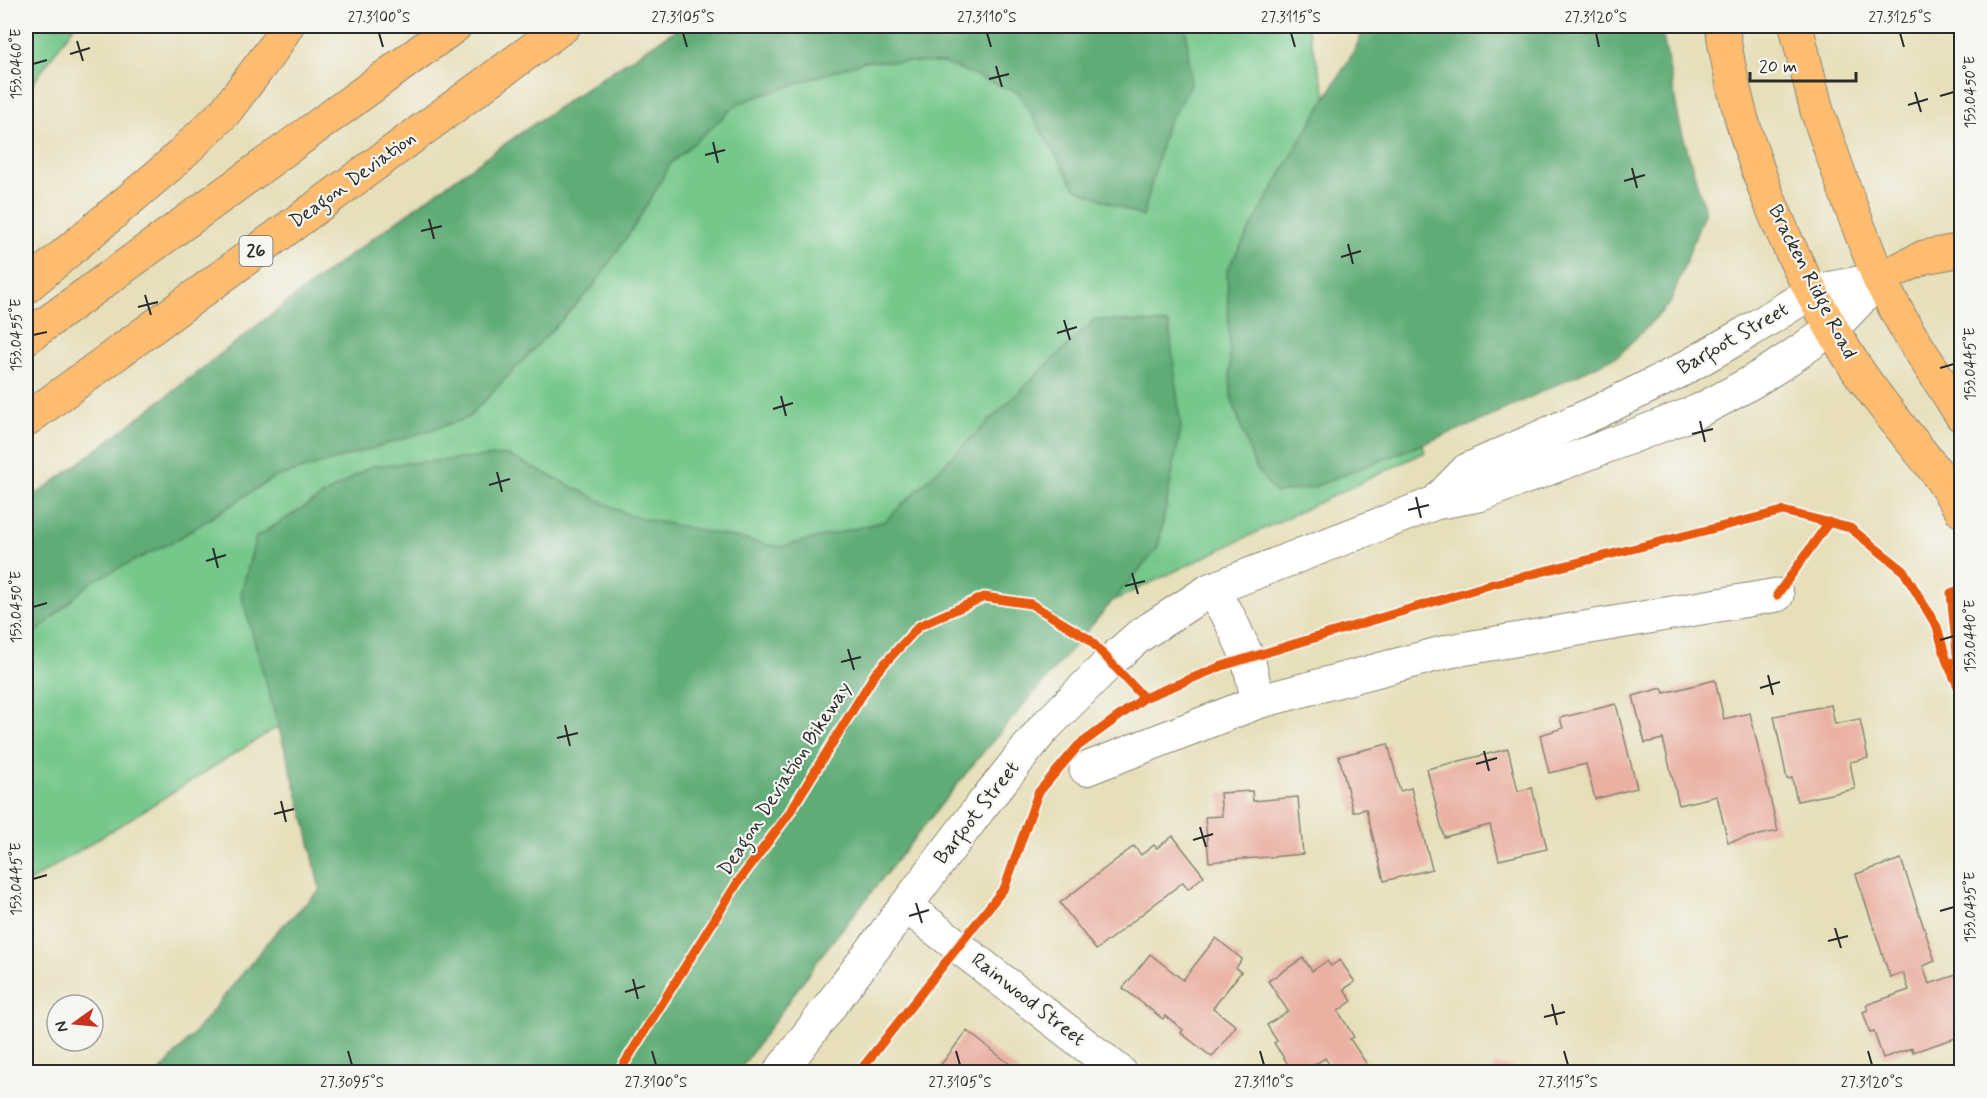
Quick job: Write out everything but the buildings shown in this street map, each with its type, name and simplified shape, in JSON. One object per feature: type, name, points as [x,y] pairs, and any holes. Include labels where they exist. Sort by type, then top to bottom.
[{"type":"main road","points":[[26,287],[169,166],[225,112],[272,50],[287,26]]},
{"type":"main road","points":[[26,338],[455,26]]},
{"type":"main road","name":"Deagon Deviation","points":[[26,420],[564,26]]},
{"type":"main road","name":"Bracken Ridge Road","points":[[1722,26],[1740,117],[1782,230],[1812,292],[1851,361],[1935,471],[1962,511]]},
{"type":"main road","points":[[1796,26],[1817,111],[1879,279],[1919,349],[1962,416]]},
{"type":"main road","points":[[1879,279],[1924,257],[1962,249]]},
{"type":"street","name":"Barfoot Street","points":[[1435,502],[1467,470],[1599,411],[1678,372],[1812,292],[1879,279]]},
{"type":"street","name":"Barfoot Street","points":[[780,1072],[979,809],[1043,729],[1139,636],[1210,590],[1435,502],[1479,495],[1696,412],[1730,395],[1782,363],[1832,328],[1879,279]]},
{"type":"street","points":[[1210,590],[1229,617],[1248,658],[1258,702]]},
{"type":"street","points":[[1086,769],[1258,702],[1450,651],[1776,595]]},
{"type":"street","name":"Rainwood Street","points":[[906,906],[1120,1072]]},
{"type":"green space","points":[[26,26],[74,26],[26,93]]},
{"type":"green space","points":[[682,26],[1186,26],[1191,85],[1166,126],[1143,217],[1075,188],[1019,93],[944,63],[865,61],[739,103],[671,163],[637,222],[593,287],[468,418],[273,478],[178,539],[91,582],[26,642],[26,502],[376,236],[528,128]]},
{"type":"green space","points":[[829,26],[1307,26],[1425,452],[1104,605],[487,596],[26,884],[26,564]]},
{"type":"green space","points":[[1366,26],[1661,26],[1680,125],[1705,211],[1670,303],[1619,355],[1478,422],[1311,488],[1275,493],[1254,465],[1231,396],[1227,270],[1353,53]]},
{"type":"green space","points":[[1095,319],[1169,324],[1181,428],[1158,548],[979,757],[823,953],[738,1072],[160,1072],[276,932],[320,890],[306,824],[241,594],[256,537],[371,466],[508,455],[631,516],[780,547],[885,521]]},
{"type":"cycle path","points":[[859,1072],[1005,887],[1038,793],[1078,746],[1144,698],[1222,666],[1489,585],[1783,511],[1850,528],[1903,570],[1937,627],[1947,662],[1962,695]]},
{"type":"cycle path","points":[[1777,595],[1829,522]]},
{"type":"cycle path","points":[[1947,662],[1958,663],[1951,593],[1959,590],[1962,594]]},
{"type":"cycle path","name":"Deagon Deviation Bikeway","points":[[619,1072],[738,882],[788,815],[875,674],[919,626],[984,597],[1031,604],[1089,639],[1144,698]]}]
